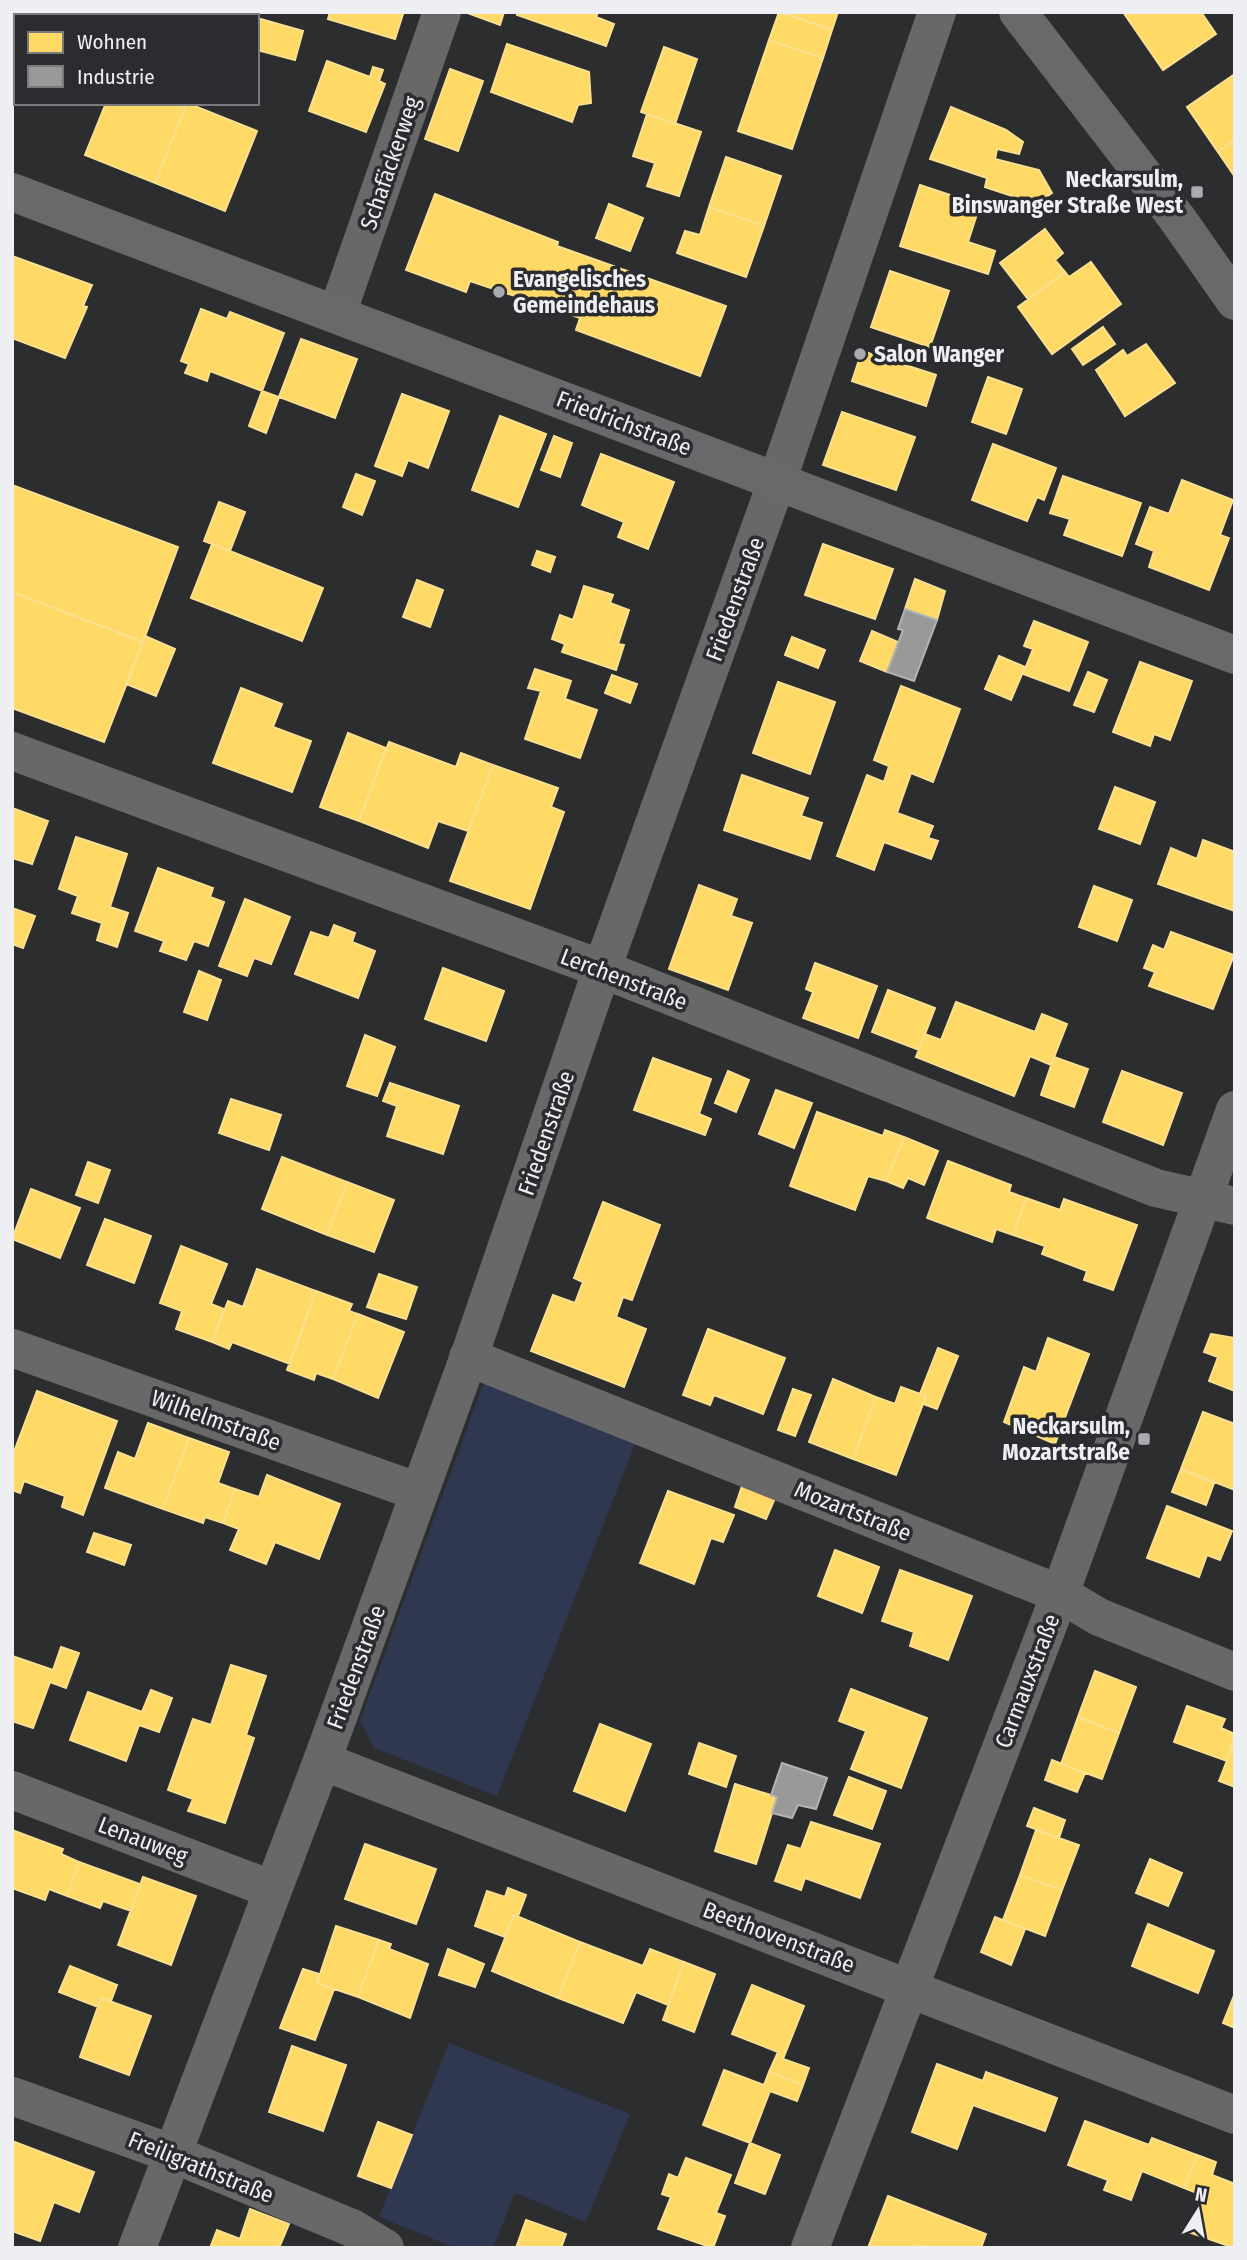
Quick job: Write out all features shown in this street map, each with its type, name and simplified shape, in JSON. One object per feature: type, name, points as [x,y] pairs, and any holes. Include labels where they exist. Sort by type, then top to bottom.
[{"type":"main road","points":[[1018,12],[1176,217],[1235,301]]},
{"type":"main road","name":"Friedrichstraße","points":[[12,192],[1235,655]]},
{"type":"street","name":"Schafäckerweg","points":[[337,314],[442,12]]},
{"type":"street","name":"Friedenstraße","points":[[137,2248],[322,1761],[468,1357],[602,969],[777,481],[937,12]]},
{"type":"street","name":"Lerchenstraße","points":[[12,751],[602,969],[1156,1188],[1218,1202]]},
{"type":"street","name":"Carmauxstraße","points":[[810,2248],[1060,1594],[1218,1202],[1235,1110]]},
{"type":"street","name":"Wilhelmstraße","points":[[12,1348],[419,1492]]},
{"type":"street","name":"Mozartstraße","points":[[468,1357],[1060,1594],[1099,1617],[1235,1672]]},
{"type":"street","name":"Beethovenstraße","points":[[322,1761],[1235,2115]]},
{"type":"street","name":"Lenauweg","points":[[12,1790],[273,1891]]},
{"type":"street","name":"Freiligrathstraße","points":[[12,2096],[173,2154],[352,2228],[384,2248]]},
{"type":"shaded area","points":[[484,1382],[635,1444],[497,1796],[374,1748],[360,1721]]},
{"type":"shaded area","points":[[449,2043],[630,2114],[586,2222],[515,2193],[493,2248],[456,2248],[379,2217]]},
{"type":"building: Wohnen","points":[[89,12],[226,12],[226,14]]},
{"type":"building: Wohnen","points":[[330,12],[403,14],[395,39],[328,19]]},
{"type":"building: Wohnen","points":[[465,12],[504,12],[500,25]]},
{"type":"building: Wohnen","points":[[518,12],[598,12],[596,17],[614,24],[606,46],[517,15]]},
{"type":"building: Wohnen","points":[[779,12],[832,30],[823,58],[769,40]]},
{"type":"building: Wohnen","points":[[781,12],[838,12],[832,30]]},
{"type":"building: Wohnen","points":[[1123,12],[1201,12],[1216,34],[1163,70]]},
{"type":"building: Wohnen","points":[[259,19],[303,31],[295,60],[259,51]]},
{"type":"building: Wohnen","points":[[769,40],[823,58],[792,149],[738,131]]},
{"type":"building: Wohnen","points":[[507,44],[589,72],[591,103],[578,105],[572,122],[491,92]]},
{"type":"building: Wohnen","points":[[664,47],[697,59],[675,124],[641,112]]},
{"type":"building: Wohnen","points":[[327,61],[370,77],[373,67],[383,70],[379,81],[385,84],[366,132],[309,111]]},
{"type":"building: Wohnen","points":[[450,69],[483,81],[458,151],[425,139]]},
{"type":"building: Wohnen","points":[[1235,74],[1235,140],[1218,152],[1187,107]]},
{"type":"building: Wohnen","points":[[105,105],[186,105],[155,183],[85,155]]},
{"type":"building: Wohnen","points":[[186,105],[257,131],[225,211],[155,183]]},
{"type":"building: Wohnen","points":[[951,107],[1006,130],[1023,142],[1019,154],[997,149],[995,159],[1039,170],[1052,193],[1036,204],[985,187],[987,178],[930,159]]},
{"type":"building: Wohnen","points":[[647,114],[701,132],[679,196],[647,186],[655,163],[633,156]]},
{"type":"building: Wohnen","points":[[1235,140],[1235,177],[1218,152]]},
{"type":"building: Wohnen","points":[[726,157],[781,176],[764,226],[709,207]]},
{"type":"building: Wohnen","points":[[920,185],[980,205],[968,242],[995,251],[988,274],[900,246]]},
{"type":"building: Wohnen","points":[[435,194],[558,242],[557,246],[726,306],[700,376],[576,330],[580,318],[470,281],[466,292],[406,270]]},
{"type":"building: Wohnen","points":[[609,204],[643,218],[630,251],[596,238]]},
{"type":"building: Wohnen","points":[[709,207],[764,226],[746,277],[677,253],[685,231],[700,235]]},
{"type":"building: Wohnen","points":[[1045,229],[1063,253],[1055,260],[1065,272],[1028,299],[1000,263]]},
{"type":"building: Wohnen","points":[[12,256],[92,285],[83,306],[87,307],[65,358],[12,338]]},
{"type":"building: Wohnen","points":[[1091,262],[1121,304],[1052,354],[1018,307],[1065,272],[1069,277]]},
{"type":"building: Wohnen","points":[[890,271],[949,291],[930,347],[871,327]]},
{"type":"building: Wohnen","points":[[201,309],[227,319],[230,312],[284,333],[262,391],[210,371],[207,381],[185,373],[189,364],[181,361]]},
{"type":"building: Wohnen","points":[[1103,327],[1115,344],[1083,365],[1072,349]]},
{"type":"building: Wohnen","points":[[301,339],[357,359],[335,418],[279,397]]},
{"type":"building: Wohnen","points":[[1146,344],[1175,383],[1125,416],[1096,370],[1123,350],[1127,356]]},
{"type":"building: Wohnen","points":[[862,351],[936,375],[926,406],[852,381]]},
{"type":"building: Wohnen","points":[[988,377],[1022,389],[1006,434],[972,422]]},
{"type":"building: Wohnen","points":[[262,391],[279,397],[266,433],[249,426]]},
{"type":"building: Wohnen","points":[[402,394],[449,411],[428,468],[408,460],[402,476],[375,466]]},
{"type":"building: Wohnen","points":[[842,412],[915,437],[896,490],[823,465]]},
{"type":"building: Wohnen","points":[[500,416],[546,434],[518,507],[472,490]]},
{"type":"building: Wohnen","points":[[554,436],[572,443],[560,477],[541,470]]},
{"type":"building: Wohnen","points":[[993,444],[1056,468],[1044,500],[1037,497],[1027,521],[972,500]]},
{"type":"building: Wohnen","points":[[601,454],[674,482],[648,549],[618,537],[624,522],[582,505]]},
{"type":"building: Wohnen","points":[[356,474],[375,481],[362,515],[343,507]]},
{"type":"building: Wohnen","points":[[1063,476],[1141,503],[1122,556],[1064,535],[1070,519],[1050,513]]},
{"type":"building: Wohnen","points":[[1182,480],[1233,500],[1220,535],[1229,538],[1209,590],[1149,567],[1154,551],[1136,544],[1150,507],[1169,514]]},
{"type":"building: Wohnen","points":[[12,485],[178,547],[143,642],[12,592]]},
{"type":"building: Wohnen","points":[[219,502],[245,512],[230,551],[204,541]]},
{"type":"building: Wohnen","points":[[212,544],[323,588],[302,641],[191,598]]},
{"type":"building: Wohnen","points":[[823,544],[893,569],[875,619],[805,595]]},
{"type":"building: Wohnen","points":[[537,551],[555,557],[550,572],[532,565]]},
{"type":"building: Wohnen","points":[[915,579],[945,591],[937,620],[905,609]]},
{"type":"building: Wohnen","points":[[417,580],[443,590],[430,627],[403,617]]},
{"type":"building: Wohnen","points":[[584,586],[613,595],[610,603],[629,610],[618,644],[624,645],[616,670],[562,652],[565,644],[552,639],[560,615],[573,620]]},
{"type":"building: Wohnen","points":[[12,592],[143,642],[104,742],[12,708]]},
{"type":"building: Wohnen","points":[[1034,621],[1088,642],[1069,691],[1023,674],[1033,649],[1024,646]]},
{"type":"building: Wohnen","points":[[872,631],[898,642],[887,672],[860,661]]},
{"type":"building: Wohnen","points":[[145,636],[175,649],[156,696],[126,684]]},
{"type":"building: Wohnen","points":[[792,637],[825,650],[818,668],[785,655]]},
{"type":"building: Wohnen","points":[[999,656],[1025,667],[1011,700],[985,689]]},
{"type":"building: Wohnen","points":[[1140,662],[1192,681],[1170,740],[1154,734],[1150,746],[1113,732]]},
{"type":"building: Wohnen","points":[[535,669],[571,681],[565,699],[597,710],[580,758],[525,739],[541,691],[528,688]]},
{"type":"building: Wohnen","points":[[1088,672],[1107,680],[1094,712],[1074,705]]},
{"type":"building: Wohnen","points":[[612,675],[637,684],[630,703],[605,693]]},
{"type":"building: Wohnen","points":[[778,682],[835,702],[810,774],[753,753]]},
{"type":"building: Wohnen","points":[[901,686],[960,709],[933,782],[911,773],[897,813],[933,826],[928,838],[938,841],[931,859],[884,842],[874,870],[837,856],[867,775],[884,782],[889,766],[874,760]]},
{"type":"building: Wohnen","points":[[241,688],[282,704],[273,727],[311,741],[292,792],[213,763]]},
{"type":"building: Wohnen","points":[[348,733],[386,748],[359,821],[320,807]]},
{"type":"building: Wohnen","points":[[389,742],[456,767],[461,753],[493,765],[468,831],[438,821],[428,848],[359,821]]},
{"type":"building: Wohnen","points":[[493,765],[558,788],[551,807],[564,812],[530,909],[450,881]]},
{"type":"building: Wohnen","points":[[742,775],[808,798],[801,816],[822,823],[810,859],[724,830]]},
{"type":"building: Wohnen","points":[[1115,787],[1155,802],[1140,844],[1099,829]]},
{"type":"building: Wohnen","points":[[12,808],[48,821],[32,864],[12,858]]},
{"type":"building: Wohnen","points":[[76,837],[127,854],[110,907],[128,913],[117,947],[97,940],[102,923],[72,913],[78,896],[59,889]]},
{"type":"building: Wohnen","points":[[1203,840],[1235,852],[1235,911],[1158,884],[1171,848],[1197,859]]},
{"type":"building: Wohnen","points":[[158,868],[213,888],[210,897],[224,902],[208,946],[194,941],[186,960],[160,951],[164,941],[135,931]]},
{"type":"building: Wohnen","points":[[699,885],[737,899],[731,916],[752,923],[728,990],[669,969]]},
{"type":"building: Wohnen","points":[[1094,886],[1132,900],[1117,941],[1079,927]]},
{"type":"building: Wohnen","points":[[245,899],[290,917],[271,964],[254,958],[247,976],[219,966]]},
{"type":"building: Wohnen","points":[[12,908],[35,916],[23,948],[12,944]]},
{"type":"building: Wohnen","points":[[334,925],[355,933],[352,942],[375,951],[358,998],[295,974],[311,932],[329,938]]},
{"type":"building: Wohnen","points":[[1171,932],[1234,955],[1213,1009],[1149,986],[1155,972],[1144,968],[1153,945],[1164,950]]},
{"type":"building: Wohnen","points":[[815,963],[877,986],[858,1038],[803,1018],[813,992],[806,989]]},
{"type":"building: Wohnen","points":[[443,968],[504,991],[486,1041],[425,1019]]},
{"type":"building: Wohnen","points":[[199,971],[221,980],[207,1020],[184,1012]]},
{"type":"building: Wohnen","points":[[888,990],[935,1008],[919,1050],[872,1032]]},
{"type":"building: Wohnen","points":[[956,1002],[1035,1032],[1042,1014],[1067,1024],[1051,1065],[1030,1056],[1014,1096],[916,1057],[925,1034],[941,1040]]},
{"type":"building: Wohnen","points":[[365,1035],[395,1047],[377,1096],[347,1086]]},
{"type":"building: Wohnen","points":[[1054,1057],[1088,1069],[1074,1107],[1041,1095]]},
{"type":"building: Wohnen","points":[[653,1058],[711,1079],[699,1114],[711,1119],[705,1135],[634,1110]]},
{"type":"building: Wohnen","points":[[728,1071],[749,1080],[736,1112],[715,1103]]},
{"type":"building: Wohnen","points":[[1122,1071],[1182,1093],[1163,1145],[1103,1122]]},
{"type":"building: Wohnen","points":[[390,1083],[459,1106],[443,1154],[387,1136],[397,1106],[383,1101]]},
{"type":"building: Wohnen","points":[[776,1090],[812,1103],[794,1148],[759,1134]]},
{"type":"building: Wohnen","points":[[231,1099],[281,1115],[269,1150],[219,1133]]},
{"type":"building: Wohnen","points":[[817,1112],[883,1136],[885,1130],[904,1137],[886,1181],[868,1176],[855,1210],[790,1186]]},
{"type":"building: Wohnen","points":[[904,1137],[938,1151],[924,1185],[908,1178],[903,1188],[886,1181]]},
{"type":"building: Wohnen","points":[[282,1157],[347,1182],[327,1235],[262,1209]]},
{"type":"building: Wohnen","points":[[948,1161],[1011,1185],[1009,1192],[1026,1198],[1013,1235],[996,1229],[992,1242],[927,1218]]},
{"type":"building: Wohnen","points":[[88,1162],[110,1170],[98,1203],[76,1195]]},
{"type":"building: Wohnen","points":[[347,1182],[394,1200],[374,1252],[327,1235]]},
{"type":"building: Wohnen","points":[[31,1189],[80,1208],[60,1258],[12,1239]]},
{"type":"building: Wohnen","points":[[1026,1198],[1060,1210],[1064,1199],[1137,1225],[1113,1290],[1084,1280],[1087,1271],[1042,1254],[1045,1246],[1013,1235]]},
{"type":"building: Wohnen","points":[[603,1202],[660,1225],[632,1300],[623,1297],[616,1317],[646,1329],[624,1387],[531,1351],[553,1295],[575,1303],[583,1282],[574,1278]]},
{"type":"building: Wohnen","points":[[105,1219],[151,1236],[134,1283],[87,1265]]},
{"type":"building: Wohnen","points":[[181,1246],[227,1264],[211,1304],[224,1309],[212,1342],[176,1329],[182,1311],[160,1303]]},
{"type":"building: Wohnen","points":[[257,1269],[316,1291],[290,1364],[232,1342],[229,1349],[212,1342],[228,1301],[243,1307]]},
{"type":"building: Wohnen","points":[[379,1274],[417,1287],[406,1319],[367,1307]]},
{"type":"building: Wohnen","points":[[316,1291],[352,1304],[349,1311],[358,1314],[333,1379],[316,1373],[314,1380],[287,1370]]},
{"type":"building: Wohnen","points":[[358,1314],[404,1332],[378,1398],[333,1379]]},
{"type":"building: Wohnen","points":[[708,1329],[785,1358],[763,1414],[714,1395],[710,1405],[683,1395]]},
{"type":"building: Wohnen","points":[[1211,1334],[1235,1338],[1235,1391],[1209,1381],[1218,1357],[1204,1352]]},
{"type":"building: Wohnen","points":[[1048,1338],[1089,1354],[1055,1444],[1004,1422],[1024,1367],[1036,1372]]},
{"type":"building: Wohnen","points":[[938,1348],[958,1356],[937,1409],[923,1404],[926,1396],[920,1394]]},
{"type":"building: Wohnen","points":[[833,1379],[876,1397],[853,1459],[809,1442]]},
{"type":"building: Wohnen","points":[[901,1387],[926,1396],[896,1475],[853,1459],[876,1397],[895,1404]]},
{"type":"building: Wohnen","points":[[793,1389],[811,1395],[795,1436],[778,1430]]},
{"type":"building: Wohnen","points":[[37,1391],[117,1421],[83,1515],[62,1507],[65,1496],[24,1481],[20,1493],[12,1490],[12,1457]]},
{"type":"building: Wohnen","points":[[1203,1412],[1235,1424],[1235,1490],[1181,1469]]},
{"type":"building: Wohnen","points":[[148,1423],[189,1438],[163,1509],[105,1488],[118,1452],[135,1459]]},
{"type":"building: Wohnen","points":[[189,1438],[229,1452],[218,1483],[235,1489],[223,1523],[205,1517],[203,1523],[163,1509]]},
{"type":"building: Wohnen","points":[[1181,1469],[1214,1483],[1206,1505],[1172,1492]]},
{"type":"building: Wohnen","points":[[267,1475],[340,1504],[319,1559],[275,1542],[266,1564],[230,1550],[239,1529],[223,1523],[235,1489],[259,1497]]},
{"type":"building: Wohnen","points":[[742,1486],[775,1498],[766,1519],[735,1507]]},
{"type":"building: Wohnen","points":[[668,1491],[734,1515],[723,1542],[711,1538],[694,1584],[640,1563]]},
{"type":"building: Wohnen","points":[[1167,1506],[1232,1531],[1220,1560],[1207,1555],[1199,1577],[1147,1558]]},
{"type":"building: Wohnen","points":[[94,1533],[131,1545],[124,1565],[87,1552]]},
{"type":"building: Wohnen","points":[[835,1550],[879,1567],[862,1613],[818,1596]]},
{"type":"building: Wohnen","points":[[900,1570],[972,1596],[948,1660],[910,1646],[914,1632],[882,1621]]},
{"type":"building: Wohnen","points":[[61,1647],[79,1653],[66,1688],[50,1682],[33,1728],[12,1721],[12,1656],[53,1670]]},
{"type":"building: Wohnen","points":[[231,1665],[266,1676],[246,1735],[254,1738],[225,1823],[188,1811],[193,1799],[168,1790],[193,1719],[211,1725]]},
{"type":"building: Wohnen","points":[[1095,1671],[1136,1687],[1119,1733],[1078,1717]]},
{"type":"building: Wohnen","points":[[851,1689],[927,1718],[901,1788],[851,1769],[866,1731],[839,1721]]},
{"type":"building: Wohnen","points":[[151,1690],[172,1698],[159,1732],[139,1725],[126,1761],[70,1740],[88,1692],[142,1712]]},
{"type":"building: Wohnen","points":[[1187,1706],[1225,1719],[1221,1728],[1235,1734],[1227,1761],[1174,1742]]},
{"type":"building: Wohnen","points":[[1078,1717],[1119,1733],[1102,1779],[1061,1764]]},
{"type":"building: Wohnen","points":[[600,1724],[651,1744],[625,1811],[574,1791]]},
{"type":"building: Wohnen","points":[[1235,1740],[1235,1787],[1219,1781]]},
{"type":"building: Wohnen","points":[[699,1743],[736,1756],[726,1787],[689,1774]]},
{"type":"building: Wohnen","points":[[1052,1760],[1085,1773],[1077,1792],[1045,1780]]},
{"type":"building: Wohnen","points":[[849,1777],[886,1791],[872,1829],[834,1815]]},
{"type":"building: Wohnen","points":[[735,1784],[777,1797],[756,1864],[715,1851]]},
{"type":"building: Wohnen","points":[[1034,1808],[1065,1820],[1059,1838],[1027,1826]]},
{"type":"building: Wohnen","points":[[811,1822],[880,1844],[860,1898],[805,1878],[801,1890],[775,1881],[788,1845],[801,1849]]},
{"type":"building: Wohnen","points":[[12,1830],[63,1849],[61,1854],[79,1862],[67,1896],[49,1889],[45,1900],[12,1888]]},
{"type":"building: Wohnen","points":[[1036,1830],[1079,1845],[1062,1890],[1020,1875]]},
{"type":"building: Wohnen","points":[[365,1844],[436,1869],[416,1924],[345,1899]]},
{"type":"building: Wohnen","points":[[1150,1859],[1182,1873],[1168,1906],[1136,1893]]},
{"type":"building: Wohnen","points":[[79,1862],[140,1884],[131,1911],[103,1901],[100,1908],[67,1896]]},
{"type":"building: Wohnen","points":[[1020,1875],[1062,1890],[1045,1936],[1003,1920]]},
{"type":"building: Wohnen","points":[[143,1877],[196,1896],[171,1965],[118,1945]]},
{"type":"building: Wohnen","points":[[508,1888],[526,1895],[518,1916],[514,1915],[505,1937],[475,1926],[487,1891],[505,1897]]},
{"type":"building: Wohnen","points":[[514,1915],[580,1942],[558,1998],[492,1971]]},
{"type":"building: Wohnen","points":[[995,1917],[1025,1929],[1011,1965],[981,1952]]},
{"type":"building: Wohnen","points":[[1148,1924],[1214,1951],[1198,1993],[1132,1966]]},
{"type":"building: Wohnen","points":[[336,1926],[379,1940],[358,1997],[317,1983]]},
{"type":"building: Wohnen","points":[[379,1940],[391,1944],[389,1949],[428,1964],[410,2018],[358,1997]]},
{"type":"building: Wohnen","points":[[580,1942],[643,1966],[650,1949],[684,1962],[668,2005],[636,1992],[623,2023],[558,1998]]},
{"type":"building: Wohnen","points":[[448,1949],[484,1964],[475,1987],[439,1975]]},
{"type":"building: Wohnen","points":[[684,1962],[715,1974],[694,2032],[663,2020]]},
{"type":"building: Wohnen","points":[[70,1966],[117,1985],[111,2001],[101,1998],[98,2007],[59,1992]]},
{"type":"building: Wohnen","points":[[303,1969],[319,1974],[317,1983],[334,1989],[315,2040],[280,2028]]},
{"type":"building: Wohnen","points":[[752,1985],[804,2006],[783,2059],[809,2068],[803,2085],[769,2072],[778,2052],[732,2034]]},
{"type":"building: Wohnen","points":[[1235,1993],[1235,2028],[1223,2023]]},
{"type":"building: Wohnen","points":[[101,1998],[151,2016],[129,2075],[80,2057]]},
{"type":"building: Wohnen","points":[[292,2046],[346,2065],[323,2131],[269,2112]]},
{"type":"building: Wohnen","points":[[937,2064],[983,2081],[986,2072],[1057,2098],[1045,2131],[973,2105],[957,2149],[912,2132]]},
{"type":"building: Wohnen","points":[[724,2070],[764,2085],[769,2072],[803,2085],[797,2101],[770,2091],[750,2143],[703,2125]]},
{"type":"building: Wohnen","points":[[1085,2121],[1149,2145],[1152,2138],[1197,2155],[1184,2188],[1142,2171],[1131,2200],[1104,2190],[1108,2180],[1068,2165]]},
{"type":"building: Wohnen","points":[[378,2122],[412,2135],[391,2188],[358,2176]]},
{"type":"building: Wohnen","points":[[12,2141],[94,2172],[79,2212],[54,2202],[40,2241],[12,2231]]},
{"type":"building: Wohnen","points":[[750,2143],[780,2155],[765,2194],[735,2183]]},
{"type":"building: Wohnen","points":[[1197,2155],[1216,2162],[1212,2175],[1235,2184],[1235,2248],[1188,2232],[1202,2195],[1184,2188]]},
{"type":"building: Wohnen","points":[[686,2158],[731,2175],[716,2213],[725,2216],[713,2248],[658,2229],[671,2197],[662,2194],[669,2174],[678,2178]]},
{"type":"building: Wohnen","points":[[888,2196],[986,2234],[981,2248],[926,2248],[918,2245],[917,2248],[868,2248]]},
{"type":"building: Wohnen","points":[[250,2209],[289,2224],[279,2248],[210,2248],[217,2230],[240,2239]]},
{"type":"building: Wohnen","points":[[526,2220],[566,2234],[561,2248],[516,2248]]},
{"type":"building: Industrie","points":[[905,609],[937,620],[914,681],[887,672],[903,630],[898,629]]},
{"type":"building: Industrie","points":[[782,1763],[827,1778],[816,1809],[798,1805],[792,1818],[772,1813],[777,1797],[771,1795]]},
{"type":"place","name":"Neckarsulm, Binswanger Straße West","points":[[1197,192]]},
{"type":"place","name":"Evangelisches Gemeindehaus","points":[[499,292]]},
{"type":"place","name":"Salon Wanger","points":[[860,354]]},
{"type":"place","name":"Neckarsulm, Mozartstraße","points":[[1144,1439]]}]
